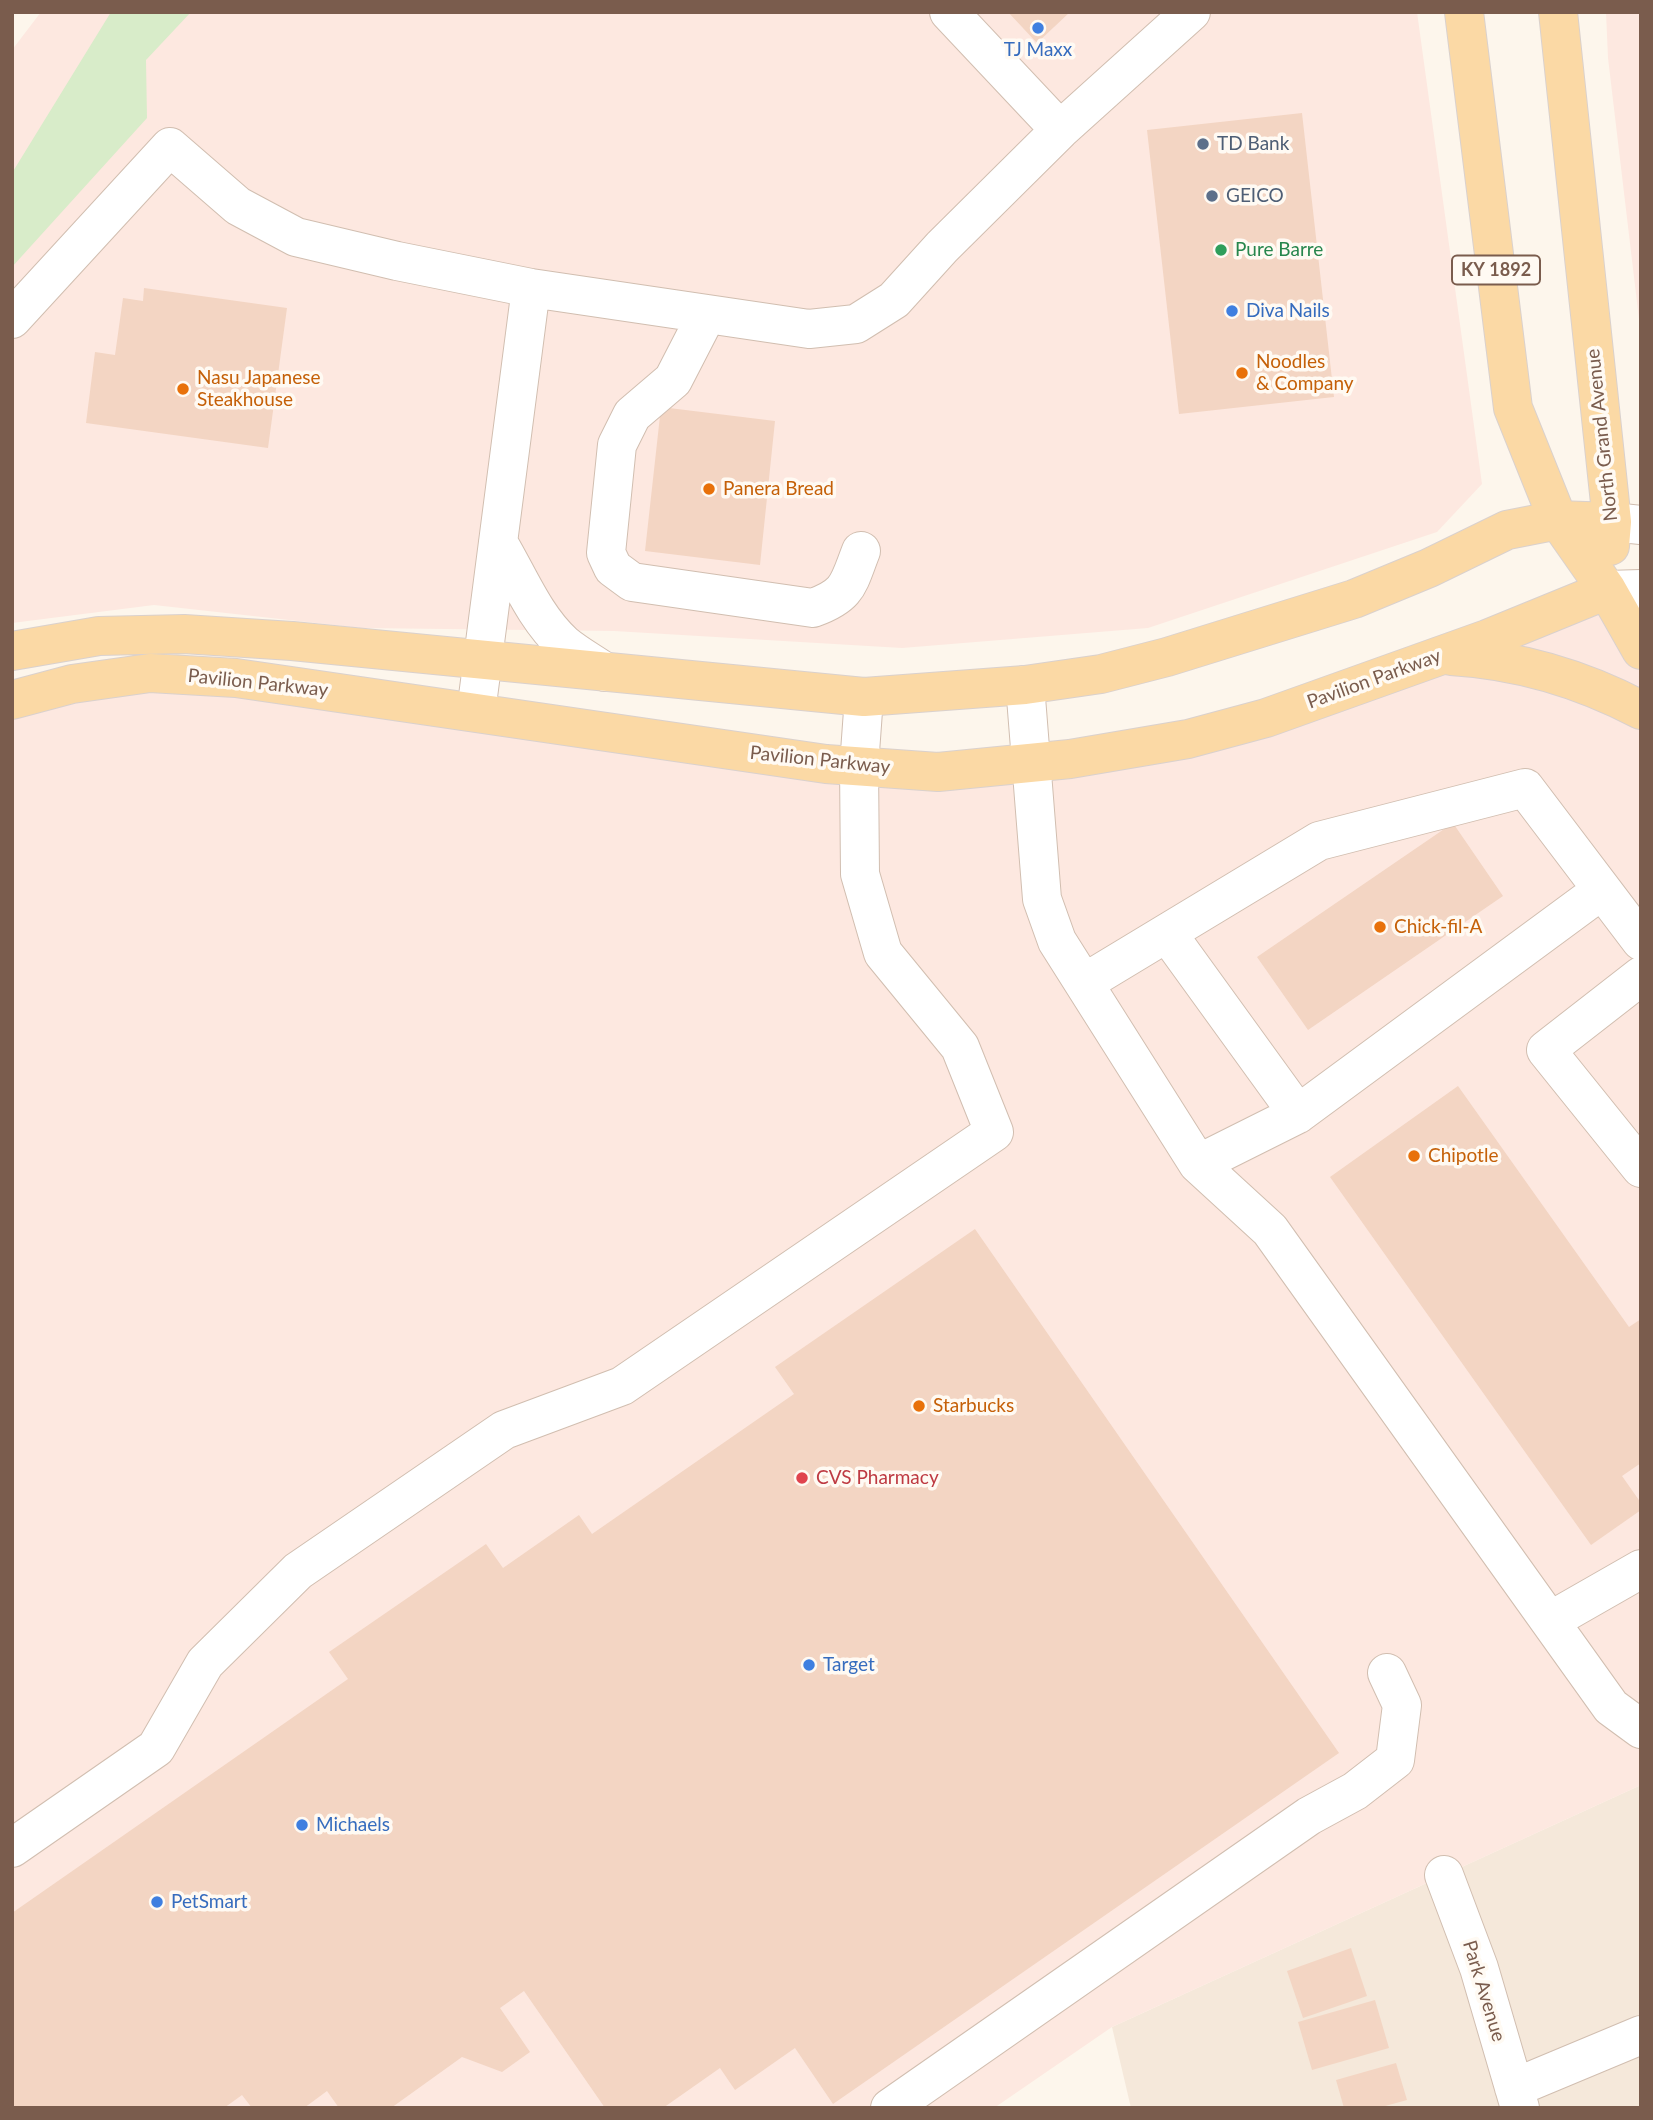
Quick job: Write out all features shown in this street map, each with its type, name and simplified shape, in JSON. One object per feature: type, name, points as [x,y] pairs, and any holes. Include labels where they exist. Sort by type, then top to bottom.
[{"type":"main road","name":"KY 1892","points":[[1464,12],[1513,408],[1558,520],[1624,589],[1641,650]]},
{"type":"main road","name":"North Grand Avenue","points":[[1558,12],[1626,524],[1624,589]]},
{"type":"main road","points":[[12,651],[99,636],[184,634],[292,641],[864,697],[1026,685],[1101,674],[1167,657],[1354,598],[1429,568],[1507,530],[1558,520],[1626,524]]},
{"type":"main road","name":"Pavilion Parkway","points":[[12,700],[72,684],[150,673],[236,678],[826,764],[939,772],[1070,759],[1188,739],[1266,719],[1624,589]]},
{"type":"main road","points":[[1442,655],[1492,658],[1547,672],[1611,694],[1641,710]]},
{"type":"street","points":[[949,12],[1060,130]]},
{"type":"street","points":[[12,319],[170,146],[238,206],[296,237],[531,288],[809,329],[856,324],[894,300],[942,247],[1060,130],[1191,12]]},
{"type":"street","points":[[476,712],[531,288]]},
{"type":"street","points":[[707,314],[673,380],[632,415],[617,445],[606,553],[613,568],[632,582],[813,608],[832,601],[846,590],[861,551]]},
{"type":"street","points":[[498,542],[549,628],[564,644],[605,672]]},
{"type":"street","points":[[1026,685],[1042,899],[1057,941],[1198,1164],[1270,1230],[1611,1707],[1641,1729]]},
{"type":"street","points":[[12,1848],[156,1748],[205,1662],[298,1571],[503,1430],[622,1386],[994,1132],[960,1046],[883,953],[860,874],[859,766],[864,697]]},
{"type":"street","points":[[1084,983],[1319,841],[1525,788],[1641,941]]},
{"type":"street","points":[[1198,1164],[1298,1114],[1602,890]]},
{"type":"street","points":[[1167,933],[1298,1114]]},
{"type":"street","points":[[1641,976],[1546,1050],[1641,1168]]},
{"type":"street","points":[[1550,1621],[1641,1569]]},
{"type":"street","points":[[890,2108],[1308,1816],[1355,1791],[1395,1760],[1402,1705],[1387,1673]]},
{"type":"street","name":"Park Avenue","points":[[1444,1875],[1479,1968],[1517,2098]]},
{"type":"street","points":[[1517,2098],[1641,2035]]},
{"type":"shaded area","points":[[41,12],[1417,12],[1482,484],[1437,532],[1148,628],[902,648],[614,631],[361,628],[154,605],[12,623],[12,50]]},
{"type":"shaded area","points":[[1606,12],[1641,12],[1641,336],[1608,58]]},
{"type":"shaded area","points":[[1607,590],[1641,650],[1641,1785],[1112,2027],[994,2108],[12,2108],[12,700],[150,673],[826,764],[1188,739]]},
{"type":"shaded area","points":[[1641,1785],[1641,2108],[1131,2108],[1112,2027]]},
{"type":"green space","points":[[111,12],[191,12],[146,60],[147,118],[12,267],[12,173]]},
{"type":"building","name":"TJ Maxx","points":[[1008,12],[1070,12],[1037,43]]},
{"type":"building","points":[[1302,113],[1334,397],[1179,414],[1147,130]]},
{"type":"building","name":"Nasu Japanese Steakhouse","points":[[144,288],[287,308],[268,448],[86,423],[95,352],[115,355],[123,298],[143,301]]},
{"type":"building","points":[[661,407],[775,421],[760,565],[645,551]]},
{"type":"building","name":"Chick-fil-A","points":[[1453,823],[1503,896],[1308,1030],[1257,957]]},
{"type":"building","points":[[1458,1086],[1629,1327],[1641,1319],[1641,1463],[1622,1476],[1641,1503],[1641,1510],[1591,1545],[1330,1177]]},
{"type":"building","name":"Target","points":[[975,1229],[1339,1753],[833,2104],[795,2048],[735,2090],[720,2068],[663,2108],[605,2108],[524,1991],[500,2008],[530,2052],[502,2072],[462,2057],[391,2108],[339,2108],[327,2091],[304,2108],[252,2108],[242,2095],[224,2108],[12,2108],[12,1913],[348,1679],[329,1652],[486,1544],[503,1568],[579,1515],[592,1534],[794,1394],[775,1367]]},
{"type":"building","points":[[1351,1948],[1367,1996],[1303,2018],[1287,1971]]},
{"type":"building","points":[[1375,2000],[1389,2048],[1312,2070],[1298,2022]]},
{"type":"building","points":[[1396,2063],[1407,2100],[1378,2108],[1344,2108],[1336,2080]]},
{"type":"place","name":"TJ Maxx","points":[[1038,28]]},
{"type":"place","name":"TD Bank","points":[[1203,144]]},
{"type":"place","name":"GEICO","points":[[1212,196]]},
{"type":"place","name":"Pure Barre","points":[[1221,250]]},
{"type":"place","name":"Diva Nails","points":[[1232,311]]},
{"type":"place","name":"Noodles & Company","points":[[1242,373]]},
{"type":"place","name":"Nasu Japanese Steakhouse","points":[[183,389]]},
{"type":"place","name":"Panera Bread","points":[[709,489]]},
{"type":"place","name":"Chick-fil-A","points":[[1380,927]]},
{"type":"place","name":"Chipotle","points":[[1414,1156]]},
{"type":"place","name":"Starbucks","points":[[919,1406]]},
{"type":"place","name":"CVS Pharmacy","points":[[802,1478]]},
{"type":"place","name":"Target","points":[[809,1665]]},
{"type":"place","name":"Michaels","points":[[302,1825]]},
{"type":"place","name":"PetSmart","points":[[157,1902]]}]
